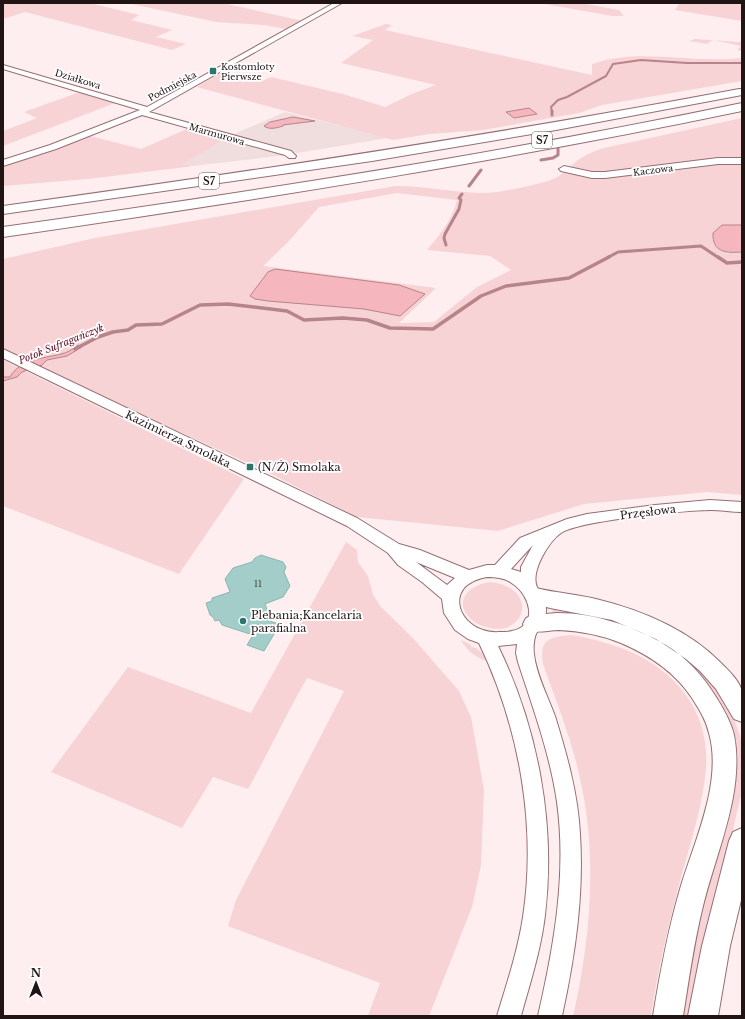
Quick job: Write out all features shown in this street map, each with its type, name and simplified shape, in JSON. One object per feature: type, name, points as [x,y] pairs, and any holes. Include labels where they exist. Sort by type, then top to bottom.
[{"type":"highway","name":"S7","points":[[3,210],[186,185],[414,150],[642,111],[742,92]]},
{"type":"highway","name":"S7","points":[[3,222],[357,170],[551,138],[742,103]]},
{"type":"highway","points":[[3,232],[291,190],[504,154],[646,128],[742,107]]},
{"type":"highway","points":[[3,202],[318,160],[414,150]]},
{"type":"highway","points":[[3,235],[63,223]]},
{"type":"main road","points":[[532,591],[553,601],[578,604],[617,613],[667,633],[689,649],[721,678],[742,712]]},
{"type":"main road","points":[[530,628],[565,622],[595,626],[629,637],[651,647],[680,667],[692,680],[707,701],[719,727],[724,749],[721,796],[689,906],[668,1014]]},
{"type":"main road","points":[[704,1016],[716,946],[742,841]]},
{"type":"street","name":"Podmiejska","points":[[3,163],[53,147],[145,111],[339,3]]},
{"type":"street","name":"Działkowa","points":[[3,67],[145,111]]},
{"type":"street","name":"Marmurowa","points":[[145,111],[288,153],[292,156]]},
{"type":"street","name":"Kaczowa","points":[[564,169],[592,175],[605,175],[718,161],[742,161]]},
{"type":"street","name":"Kazimierza Smolaka","points":[[8,356],[352,522],[394,549],[404,561],[428,578],[450,597]]},
{"type":"street","name":"Przęsłowa","points":[[499,571],[525,542],[567,524],[588,519],[655,510],[710,505],[742,507]]},
{"type":"street","points":[[550,1016],[566,942],[572,862],[564,785],[551,734],[525,652],[530,628],[538,615],[538,605],[532,591],[529,567],[539,548],[555,529]]},
{"type":"street","name":"Kazimierza Smolaka","points":[[394,549],[414,554],[466,576]]},
{"type":"street","points":[[530,628],[515,638],[508,639],[486,639],[473,634],[462,627],[454,618],[450,607],[450,597],[458,582],[466,576],[476,572],[499,571],[510,574],[532,591]]},
{"type":"street","points":[[486,639],[501,671],[524,744],[534,789],[538,826],[537,884],[534,917],[527,952],[509,1016]]},
{"type":"shaded area","points":[[3,3],[90,3],[139,15],[131,20],[172,30],[156,37],[186,44],[172,50],[25,12],[3,19]]},
{"type":"shaded area","points":[[127,3],[223,3],[303,21],[286,29],[264,25],[216,22]]},
{"type":"shaded area","points":[[539,3],[580,3],[619,10],[624,16],[612,16]]},
{"type":"shaded area","points":[[678,3],[742,3],[742,21],[675,10],[679,4]]},
{"type":"shaded area","points":[[386,24],[392,25],[385,30],[592,75],[592,64],[610,59],[647,56],[704,59],[742,58],[742,81],[602,105],[579,113],[483,130],[429,134],[393,140],[197,87],[221,73],[260,82],[271,77],[343,94],[385,107],[414,93],[436,85],[341,63],[373,40],[352,36]]},
{"type":"shaded area","points":[[695,39],[713,40],[707,44],[689,41]]},
{"type":"shaded area","points":[[715,40],[739,42],[742,40],[742,51],[737,50],[741,46]]},
{"type":"shaded area","points":[[80,92],[115,103],[3,146],[3,131],[37,118],[24,112]]},
{"type":"shaded area","points":[[529,108],[537,114],[514,118],[506,112]]},
{"type":"shaded area","points":[[285,112],[388,138],[297,153],[232,135]]},
{"type":"shaded area","points":[[293,117],[315,121],[283,125],[273,128],[264,126],[270,122]]},
{"type":"shaded area","points":[[742,118],[742,160],[642,170],[591,173],[570,167],[586,155],[604,148]]},
{"type":"shaded area","points":[[189,128],[225,139],[183,164],[194,166],[88,179],[3,186],[3,166],[90,136],[141,149]]},
{"type":"shaded area","points":[[225,139],[286,155],[194,166],[182,164]]},
{"type":"shaded area","points":[[719,163],[742,163],[742,495],[707,492],[584,504],[498,531],[357,517],[261,469],[3,351],[3,259],[95,238],[395,186],[487,193],[510,190],[541,183],[554,179],[564,172],[606,177]],"holes":[[[397,193],[457,200],[449,220],[441,233],[427,250],[490,256],[511,270],[477,287],[434,322],[399,323],[436,288],[263,266],[288,242],[319,207]]]},
{"type":"shaded area","points":[[722,225],[742,225],[742,252],[726,252],[715,245],[713,233]]},
{"type":"shaded area","points":[[275,269],[399,285],[425,294],[400,316],[364,309],[268,301],[255,299],[250,296],[268,272]]},
{"type":"shaded area","points":[[78,345],[82,347],[67,356],[47,360],[42,365],[22,372],[17,377],[3,381],[3,377],[10,377],[20,366],[32,360],[65,353]]},
{"type":"shaded area","points":[[3,360],[244,479],[179,574],[3,506]]},
{"type":"shaded area","points":[[346,542],[357,550],[358,562],[368,576],[373,595],[381,607],[412,637],[459,691],[471,717],[484,790],[481,865],[472,907],[429,1016],[368,1016],[380,983],[228,926],[236,900],[344,691],[307,678],[248,789],[213,777],[182,828],[51,772],[128,667],[251,713]]},
{"type":"shaded area","points":[[490,582],[506,586],[516,593],[521,602],[522,611],[518,620],[510,626],[499,629],[477,624],[468,616],[463,607],[463,601],[468,592],[478,585]]},
{"type":"shaded area","points":[[553,608],[624,622],[683,653],[718,689],[731,712],[740,735],[742,744],[742,791],[731,838],[716,888],[692,1016],[681,1016],[690,963],[703,905],[733,795],[694,670],[552,614]]},
{"type":"shaded area","points":[[572,635],[603,642],[626,650],[650,662],[664,672],[688,698],[697,714],[703,731],[706,749],[706,768],[702,796],[668,929],[651,1016],[573,1016],[584,960],[590,902],[587,816],[579,772],[565,725],[543,664],[542,655],[545,644],[548,640]]},
{"type":"shaded area","points":[[461,640],[481,652],[487,661],[472,653]]},
{"type":"building","points":[[261,555],[283,562],[286,567],[284,572],[290,586],[283,597],[265,604],[272,622],[280,624],[264,651],[247,645],[253,635],[222,625],[219,620],[215,621],[210,615],[206,603],[212,601],[212,598],[230,592],[225,579],[233,568],[252,562],[255,558]]},
{"type":"waterway","points":[[552,112],[551,107],[558,100],[567,97],[606,76],[613,64],[641,60],[687,63],[742,63]]},
{"type":"waterway","points":[[541,160],[553,158],[558,155],[558,148]]},
{"type":"waterway","points":[[469,186],[481,170]]},
{"type":"waterway","points":[[446,245],[444,238],[445,234],[459,209],[461,200],[459,198],[462,194]]},
{"type":"waterway","name":"Potok Sufragańczyk","points":[[607,258],[618,252],[701,246],[719,258]]},
{"type":"waterway","name":"Potok Sufragańczyk","points":[[75,349],[98,337],[113,332],[128,330],[136,325],[162,324],[200,305],[228,304],[287,311],[304,320],[343,318],[367,320],[390,328],[433,329],[481,296],[506,286],[569,278],[609,257]]},
{"type":"waterway","name":"Potok Sufragańczyk","points":[[718,257],[727,263],[742,262]]},
{"type":"place","name":"Kostomłoty Pierwsze","points":[[213,71]]},
{"type":"place","name":"(N/Ż) Smolaka","points":[[250,467]]},
{"type":"place","name":"Plebania;Kancelaria parafialna","points":[[243,621]]}]
